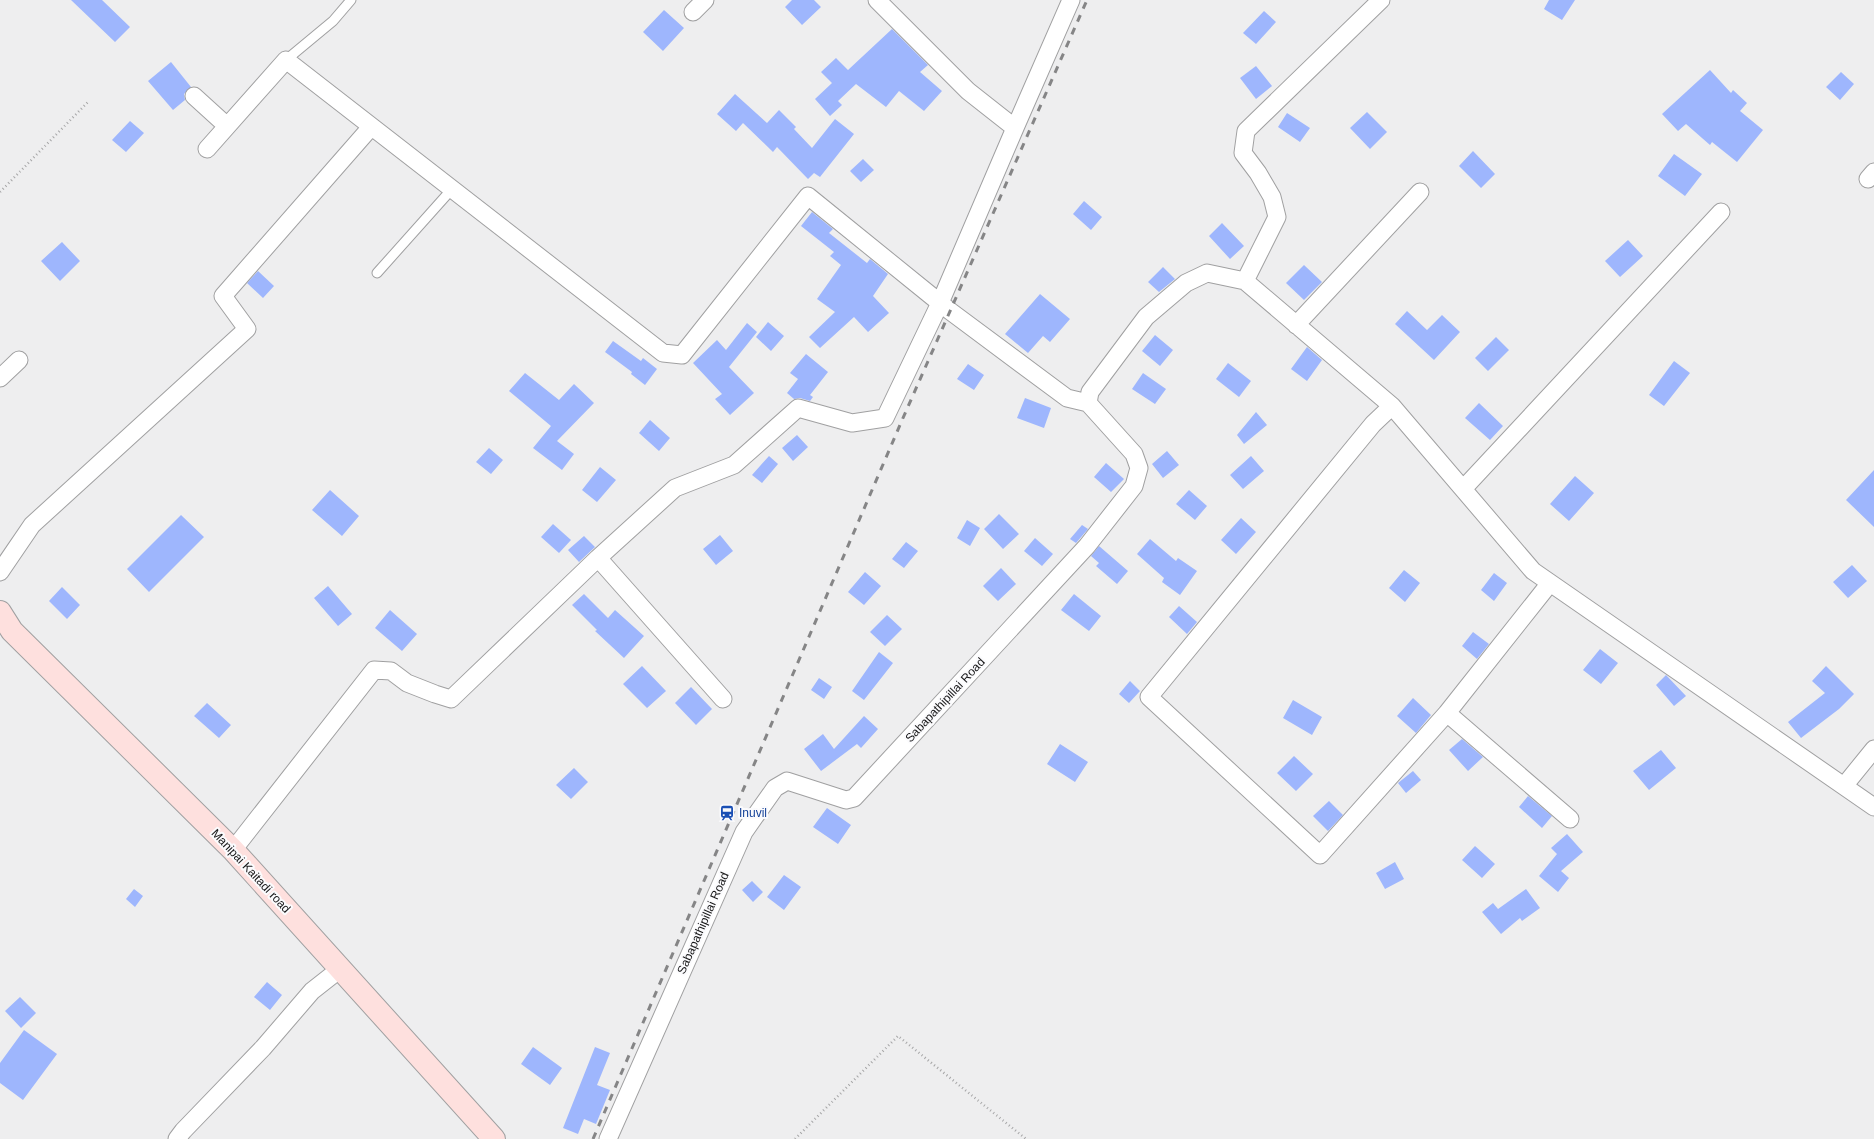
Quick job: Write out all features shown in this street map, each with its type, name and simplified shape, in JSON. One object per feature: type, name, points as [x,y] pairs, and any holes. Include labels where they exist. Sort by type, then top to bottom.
[{"type":"main road","name":"Manipai Kaitadi road","points":[[0,612],[12,630],[233,850],[494,1139]]},
{"type":"street","points":[[877,0],[968,91],[1014,128]]},
{"type":"street","points":[[233,850],[374,670],[391,672],[407,683],[451,699],[598,558],[675,488],[734,465],[798,408],[852,423],[885,418],[940,303],[1014,128],[1071,0]]},
{"type":"street","points":[[1245,281],[1277,217],[1272,197],[1258,173],[1243,153],[1246,131],[1381,0]]},
{"type":"street","points":[[207,149],[286,60],[663,353],[682,355],[808,196],[940,303],[1067,398],[1088,403],[1090,392],[1146,317],[1186,282],[1207,273],[1245,281],[1392,406],[1532,571],[1874,807]]},
{"type":"street","points":[[194,96],[227,126]]},
{"type":"street","points":[[0,572],[32,525],[247,329],[223,296],[371,127]]},
{"type":"street","points":[[1296,325],[1420,192]]},
{"type":"street","points":[[1463,489],[1721,212]]},
{"type":"street","points":[[0,378],[19,360]]},
{"type":"street","name":"Sabapathipillai Road","points":[[608,1139],[744,832],[775,788],[787,781],[846,800],[854,798],[1087,546],[1134,486],[1139,468],[1134,454],[1088,403]]},
{"type":"street","points":[[1392,406],[1373,424],[1149,697],[1320,854],[1447,713],[1550,583]]},
{"type":"street","points":[[598,558],[723,699]]},
{"type":"street","points":[[1447,713],[1570,819]]},
{"type":"street","points":[[1844,786],[1874,749]]},
{"type":"street","points":[[177,1139],[183,1130],[264,1048],[312,991],[340,968]]},
{"type":"lane","points":[[286,60],[333,21],[351,0]]},
{"type":"lane","points":[[377,273],[452,189]]},
{"type":"path","points":[[0,192],[88,102]]},
{"type":"path","points":[[795,1139],[898,1036],[1026,1139]]},
{"type":"building","points":[[71,0],[102,0],[130,27],[115,42]]},
{"type":"building","points":[[792,0],[814,0],[821,7],[802,25],[785,7]]},
{"type":"building","points":[[1549,0],[1575,0],[1562,20],[1544,9]]},
{"type":"building","points":[[664,10],[684,28],[663,51],[643,32]]},
{"type":"building","points":[[1264,11],[1276,22],[1256,44],[1243,33]]},
{"type":"building","points":[[892,29],[928,65],[920,72],[942,91],[924,111],[899,91],[886,107],[856,84],[838,101],[842,105],[830,116],[815,99],[832,83],[821,72],[836,58],[848,70]]},
{"type":"building","points":[[171,62],[191,87],[184,94],[185,100],[173,110],[148,81]]},
{"type":"building","points":[[1256,66],[1272,86],[1256,99],[1240,78]]},
{"type":"building","points":[[1710,70],[1731,93],[1733,90],[1747,103],[1740,111],[1763,130],[1737,162],[1712,142],[1710,145],[1686,124],[1678,131],[1662,114]]},
{"type":"building","points":[[1841,72],[1854,84],[1840,100],[1826,87]]},
{"type":"building","points":[[735,94],[767,123],[779,110],[796,127],[794,129],[812,148],[835,119],[854,134],[820,177],[814,173],[808,179],[777,147],[773,152],[743,123],[736,131],[717,114]]},
{"type":"building","points":[[1367,112],[1387,132],[1370,149],[1350,128]]},
{"type":"building","points":[[1287,113],[1310,128],[1300,142],[1278,127]]},
{"type":"building","points":[[130,121],[144,133],[126,152],[112,140]]},
{"type":"building","points":[[1473,151],[1495,174],[1481,188],[1459,166]]},
{"type":"building","points":[[1674,154],[1702,174],[1685,196],[1658,176]]},
{"type":"building","points":[[863,159],[874,170],[861,182],[850,171]]},
{"type":"building","points":[[1084,201],[1102,217],[1091,230],[1073,214]]},
{"type":"building","points":[[812,212],[833,229],[829,233],[867,263],[870,259],[888,274],[873,296],[889,313],[868,332],[854,317],[820,348],[809,337],[835,312],[817,299],[841,265],[830,256],[834,252],[801,226]]},
{"type":"building","points":[[1222,223],[1244,246],[1230,259],[1209,236]]},
{"type":"building","points":[[1628,240],[1643,256],[1620,277],[1605,261]]},
{"type":"building","points":[[62,242],[80,261],[60,281],[41,261]]},
{"type":"building","points":[[1304,265],[1322,282],[1304,300],[1286,283]]},
{"type":"building","points":[[1163,267],[1175,279],[1159,292],[1148,282]]},
{"type":"building","points":[[258,271],[274,286],[263,298],[247,283]]},
{"type":"building","points":[[1040,294],[1070,319],[1050,342],[1043,336],[1028,353],[1005,334]]},
{"type":"building","points":[[1407,311],[1427,330],[1442,315],[1460,332],[1434,360],[1395,324]]},
{"type":"building","points":[[768,322],[784,336],[771,351],[756,337]]},
{"type":"building","points":[[747,323],[757,332],[729,367],[754,393],[730,415],[715,399],[722,394],[693,363],[717,340],[726,350]]},
{"type":"building","points":[[1155,335],[1173,350],[1160,366],[1142,351]]},
{"type":"building","points":[[1496,337],[1509,350],[1488,371],[1475,358]]},
{"type":"building","points":[[613,341],[641,361],[643,358],[657,369],[645,385],[631,374],[632,372],[605,352]]},
{"type":"building","points":[[1307,347],[1322,360],[1307,381],[1291,369]]},
{"type":"building","points":[[806,354],[828,372],[810,395],[813,397],[810,401],[800,398],[794,399],[787,393],[798,379],[790,373]]},
{"type":"building","points":[[1674,361],[1690,373],[1664,406],[1649,395]]},
{"type":"building","points":[[1228,363],[1251,381],[1239,397],[1216,379]]},
{"type":"building","points":[[968,364],[984,375],[974,390],[957,379]]},
{"type":"building","points":[[525,373],[559,400],[574,384],[594,403],[557,441],[574,454],[562,470],[533,448],[551,426],[509,391]]},
{"type":"building","points":[[1143,373],[1166,389],[1155,404],[1132,389]]},
{"type":"building","points":[[1025,398],[1051,408],[1044,428],[1017,418]]},
{"type":"building","points":[[1479,403],[1503,426],[1490,440],[1465,418]]},
{"type":"building","points":[[1256,412],[1267,425],[1244,444],[1237,435]]},
{"type":"building","points":[[650,420],[670,438],[659,451],[639,433]]},
{"type":"building","points":[[797,435],[808,447],[793,461],[782,448]]},
{"type":"building","points":[[489,448],[503,460],[491,474],[476,462]]},
{"type":"building","points":[[1167,451],[1179,465],[1163,478],[1152,464]]},
{"type":"building","points":[[769,456],[778,464],[762,483],[752,475]]},
{"type":"building","points":[[1251,456],[1264,471],[1243,489],[1230,475]]},
{"type":"building","points":[[1106,463],[1124,479],[1111,492],[1094,477]]},
{"type":"building","points":[[600,467],[616,480],[597,502],[582,490]]},
{"type":"building","points":[[1874,470],[1874,527],[1846,500]]},
{"type":"building","points":[[1575,476],[1594,493],[1569,521],[1550,504]]},
{"type":"building","points":[[330,490],[359,516],[342,536],[312,510]]},
{"type":"building","points":[[1189,490],[1207,506],[1195,520],[1176,504]]},
{"type":"building","points":[[999,514],[1019,534],[1003,549],[984,529]]},
{"type":"building","points":[[181,515],[204,537],[149,592],[127,569]]},
{"type":"building","points":[[1241,518],[1256,532],[1236,554],[1221,540]]},
{"type":"building","points":[[967,520],[980,528],[970,546],[957,538]]},
{"type":"building","points":[[553,524],[571,540],[559,553],[541,537]]},
{"type":"building","points":[[1082,525],[1088,529],[1076,543],[1070,539]]},
{"type":"building","points":[[720,535],[733,551],[716,565],[703,549]]},
{"type":"building","points":[[584,536],[595,547],[579,562],[568,550]]},
{"type":"building","points":[[1035,538],[1053,554],[1042,566],[1024,551]]},
{"type":"building","points":[[1150,539],[1176,561],[1178,558],[1197,571],[1180,595],[1162,582],[1164,578],[1137,554]]},
{"type":"building","points":[[906,542],[918,551],[904,568],[892,559]]},
{"type":"building","points":[[1099,546],[1128,571],[1117,584],[1096,566],[1099,563],[1091,556]]},
{"type":"building","points":[[1852,565],[1867,581],[1848,598],[1833,582]]},
{"type":"building","points":[[1001,568],[1016,584],[998,601],[983,586]]},
{"type":"building","points":[[1404,570],[1420,583],[1405,602],[1389,588]]},
{"type":"building","points":[[865,572],[881,586],[864,605],[848,592]]},
{"type":"building","points":[[1494,573],[1507,583],[1494,601],[1481,590]]},
{"type":"building","points":[[328,586],[352,614],[338,626],[314,598]]},
{"type":"building","points":[[62,587],[80,605],[67,619],[49,601]]},
{"type":"building","points":[[584,594],[608,618],[615,610],[644,636],[624,658],[595,631],[597,630],[572,605]]},
{"type":"building","points":[[1074,594],[1101,616],[1089,631],[1061,610]]},
{"type":"building","points":[[1179,606],[1197,622],[1187,634],[1169,617]]},
{"type":"building","points":[[390,610],[417,634],[402,651],[375,628]]},
{"type":"building","points":[[887,615],[902,629],[885,646],[870,632]]},
{"type":"building","points":[[1473,632],[1489,644],[1477,659],[1462,646]]},
{"type":"building","points":[[1600,649],[1618,663],[1601,684],[1583,670]]},
{"type":"building","points":[[879,652],[893,663],[864,700],[852,691]]},
{"type":"building","points":[[642,666],[666,691],[647,708],[623,684]]},
{"type":"building","points":[[1826,666],[1854,694],[1839,709],[1801,738],[1788,722],[1825,693],[1812,681]]},
{"type":"building","points":[[1666,675],[1686,696],[1674,706],[1656,685]]},
{"type":"building","points":[[819,678],[832,687],[824,699],[811,690]]},
{"type":"building","points":[[1130,681],[1140,691],[1129,703],[1119,694]]},
{"type":"building","points":[[691,687],[712,709],[696,725],[675,703]]},
{"type":"building","points":[[1413,698],[1431,715],[1416,733],[1397,716]]},
{"type":"building","points":[[1293,700],[1322,717],[1312,735],[1283,718]]},
{"type":"building","points":[[207,703],[231,725],[219,738],[194,716]]},
{"type":"building","points":[[864,716],[878,729],[861,748],[857,744],[821,771],[804,749],[823,734],[834,749]]},
{"type":"building","points":[[1462,739],[1483,757],[1468,771],[1449,750]]},
{"type":"building","points":[[1060,744],[1088,762],[1075,782],[1047,764]]},
{"type":"building","points":[[1661,750],[1676,768],[1649,790],[1633,771]]},
{"type":"building","points":[[1294,756],[1313,774],[1296,791],[1277,773]]},
{"type":"building","points":[[574,768],[588,782],[571,799],[556,785]]},
{"type":"building","points":[[1413,771],[1421,780],[1406,793],[1398,783]]},
{"type":"building","points":[[1528,796],[1552,816],[1542,828],[1519,807]]},
{"type":"building","points":[[1329,801],[1343,815],[1328,831],[1313,816]]},
{"type":"building","points":[[827,808],[851,825],[838,844],[813,827]]},
{"type":"building","points":[[1567,834],[1583,852],[1561,871],[1569,878],[1558,892],[1539,876],[1557,854],[1551,848]]},
{"type":"building","points":[[1475,846],[1495,864],[1482,878],[1462,860]]},
{"type":"building","points":[[1395,862],[1404,879],[1385,889],[1376,873]]},
{"type":"building","points":[[784,875],[801,887],[784,910],[767,897]]},
{"type":"building","points":[[752,881],[763,892],[753,902],[742,890]]},
{"type":"building","points":[[134,889],[143,896],[135,907],[126,899]]},
{"type":"building","points":[[1526,889],[1540,908],[1522,921],[1520,918],[1501,934],[1482,912],[1493,903],[1498,909]]},
{"type":"building","points":[[267,982],[282,995],[270,1010],[254,997]]},
{"type":"building","points":[[20,997],[36,1013],[21,1028],[5,1011]]},
{"type":"building","points":[[24,1030],[57,1054],[23,1100],[0,1083],[0,1063]]},
{"type":"building","points":[[533,1047],[562,1068],[550,1085],[521,1064]]},
{"type":"building","points":[[595,1047],[610,1053],[597,1085],[610,1090],[596,1124],[584,1119],[578,1134],[563,1128]]},
{"type":"railway","points":[[593,1139],[903,418],[1087,0]]},
{"type":"place","name":"Inuvil","points":[[727,813]]}]
